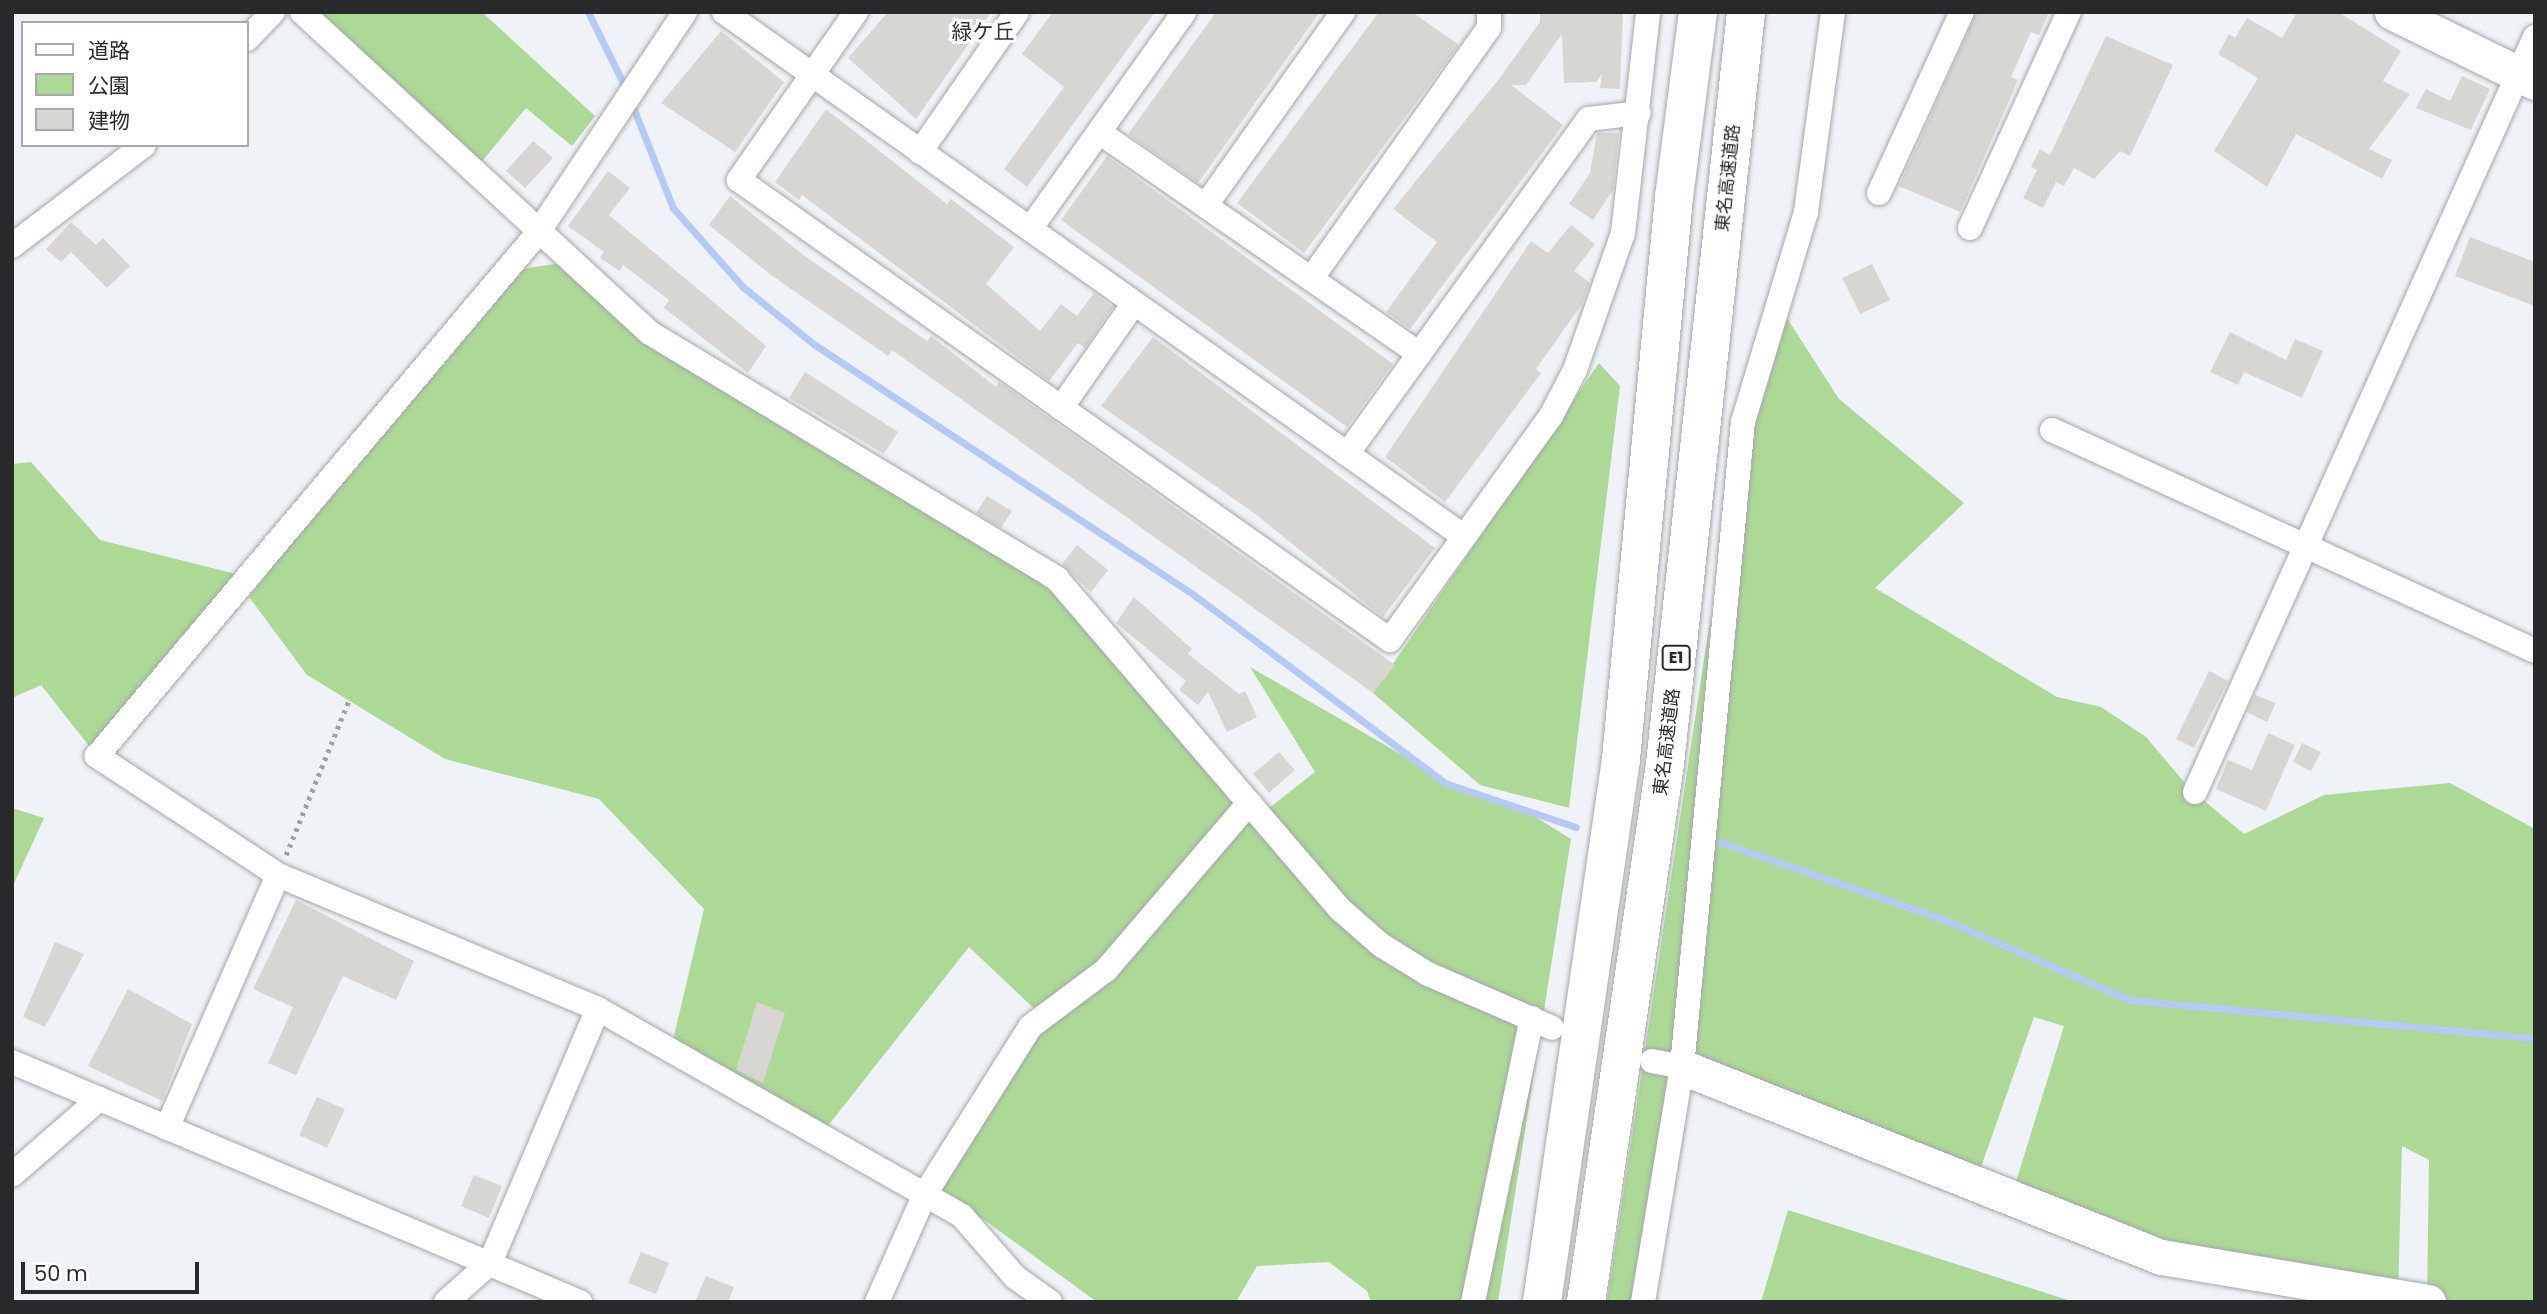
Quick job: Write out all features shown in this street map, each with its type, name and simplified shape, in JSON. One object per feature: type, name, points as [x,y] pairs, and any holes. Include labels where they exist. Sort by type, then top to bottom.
[{"type":"highway","points":[[1542,1302],[1621,759],[1690,12]]},
{"type":"highway","points":[[1674,197],[1698,12]]},
{"type":"highway","name":"東名高速道路","points":[[1586,1302],[1665,764],[1746,12]]},
{"type":"street","points":[[248,38],[273,12]]},
{"type":"street","points":[[302,12],[537,234],[650,333],[1057,579],[1341,910],[1381,945],[1428,974],[1542,1023],[1473,1302]]},
{"type":"street","points":[[685,12],[537,234],[97,756],[278,875],[598,1009],[925,1194],[962,1216],[1016,1277],[1050,1302]]},
{"type":"street","points":[[724,12],[1464,536]]},
{"type":"street","points":[[856,12],[739,180],[1390,640],[1550,416],[1575,370],[1623,233],[1639,113],[1648,12]]},
{"type":"street","points":[[920,152],[1017,12]]},
{"type":"street","points":[[1030,229],[1184,12]]},
{"type":"street","points":[[1206,205],[1343,12]]},
{"type":"street","points":[[1311,279],[1489,28],[1489,12]]},
{"type":"street","points":[[1643,1302],[1667,1064],[1744,422],[1806,212],[1833,12]]},
{"type":"street","points":[[1879,193],[1962,12]]},
{"type":"street","points":[[1970,228],[2069,12]]},
{"type":"street","points":[[2392,12],[2526,78]]},
{"type":"street","points":[[2195,792],[2305,547],[2526,78],[2535,37]]},
{"type":"street","points":[[1347,454],[1589,119],[1639,113]]},
{"type":"street","points":[[1099,132],[1420,354]]},
{"type":"street","points":[[12,246],[141,147]]},
{"type":"street","points":[[1061,408],[1134,303]]},
{"type":"street","points":[[2052,430],[2535,651]]},
{"type":"street","points":[[877,1302],[925,1194],[1030,1027],[1106,970],[1249,803]]},
{"type":"street","points":[[167,1128],[278,875]]},
{"type":"street","points":[[446,1302],[489,1263],[598,1009]]},
{"type":"street","points":[[12,1062],[580,1302]]},
{"type":"street","points":[[1667,1064],[2161,1257],[2428,1302]]},
{"type":"street","points":[[12,1175],[99,1098]]},
{"type":"path","points":[[278,875],[350,696]]},
{"type":"green space","points":[[318,12],[482,12],[595,116],[572,146],[526,108],[479,165]]},
{"type":"green space","points":[[569,262],[710,369],[940,508],[1095,624],[1260,815],[1315,772],[1250,667],[1456,786],[1521,808],[1571,839],[1498,1302],[1371,1302],[1367,1291],[1329,1262],[1257,1266],[1236,1302],[1097,1302],[932,1182],[1043,1017],[969,947],[827,1127],[673,1040],[704,909],[599,799],[445,759],[307,675],[249,597],[506,271]]},
{"type":"green space","points":[[1785,315],[1839,399],[1964,503],[1875,588],[2057,697],[2101,707],[2146,737],[2190,789],[2244,834],[2324,795],[2450,783],[2535,829],[2535,1302],[2427,1302],[2429,1160],[2402,1146],[2398,1297],[2161,1257],[2011,1198],[2064,1026],[2034,1017],[1975,1184],[1682,1067],[1643,1302],[1607,1302],[1711,613],[1687,1011],[1746,414]]},
{"type":"green space","points":[[1599,363],[1620,386],[1569,808],[1480,785],[1373,693]]},
{"type":"green space","points":[[31,462],[100,540],[248,577],[97,756],[41,685],[12,698],[12,464]]},
{"type":"green space","points":[[12,808],[44,818],[12,888]]},
{"type":"green space","points":[[1788,1210],[2074,1302],[1761,1302]]},
{"type":"building","points":[[888,12],[991,12],[916,119],[848,58]]},
{"type":"building","points":[[1053,12],[1155,12],[1027,187],[1004,169],[1064,87],[1022,54]]},
{"type":"building","points":[[1216,12],[1320,12],[1198,183],[1128,134]]},
{"type":"building","points":[[1379,12],[1412,12],[1459,45],[1304,253],[1237,203]]},
{"type":"building","points":[[1540,12],[1623,12],[1620,89],[1600,88],[1602,74],[1596,82],[1564,83],[1562,34],[1526,85],[1511,85],[1563,125],[1410,329],[1386,312],[1437,242],[1393,209],[1499,79],[1540,22]]},
{"type":"building","points":[[1977,12],[2049,12],[2039,35],[2031,32],[2011,77],[2018,80],[1960,212],[1899,186]]},
{"type":"building","points":[[2297,12],[2338,12],[2401,51],[2383,81],[2410,94],[2369,149],[2392,160],[2382,179],[2296,134],[2267,187],[2214,151],[2258,78],[2218,54],[2229,34],[2235,38],[2247,18],[2282,38]]},
{"type":"building","points":[[721,31],[784,82],[735,152],[661,103]]},
{"type":"building","points":[[2106,36],[2173,65],[2130,156],[2120,151],[2094,179],[2074,168],[2064,186],[2056,182],[2043,208],[2023,198],[2037,170],[2031,167],[2040,149],[2050,155]]},
{"type":"building","points":[[2462,76],[2490,89],[2471,130],[2416,108],[2426,89],[2450,101]]},
{"type":"building","points":[[826,109],[947,204],[951,199],[1014,247],[986,284],[1040,331],[1061,304],[1077,316],[1094,293],[1113,307],[1085,348],[1078,343],[1049,381],[802,195],[799,200],[775,182]]},
{"type":"building","points":[[1597,133],[1619,133],[1613,190],[1593,220],[1569,204],[1590,173]]},
{"type":"building","points":[[533,141],[553,158],[525,188],[506,171]]},
{"type":"building","points":[[1107,156],[1393,364],[1347,427],[1061,220]]},
{"type":"building","points":[[608,171],[630,188],[609,215],[766,346],[748,373],[664,308],[669,300],[623,265],[620,271],[600,258],[604,252],[568,226]]},
{"type":"building","points":[[730,196],[802,254],[927,341],[931,336],[996,387],[999,382],[1395,665],[1373,693],[892,350],[888,356],[771,275],[709,225]]},
{"type":"building","points":[[71,222],[96,245],[103,238],[130,266],[107,288],[71,252],[61,262],[46,249]]},
{"type":"building","points":[[1571,225],[1595,244],[1574,271],[1590,283],[1582,304],[1536,369],[1541,373],[1445,502],[1385,457],[1531,241],[1548,253]]},
{"type":"building","points":[[2470,237],[2535,262],[2535,306],[2455,276]]},
{"type":"building","points":[[1872,264],[1890,300],[1860,314],[1842,278]]},
{"type":"building","points":[[2230,332],[2286,360],[2295,339],[2323,351],[2302,398],[2244,372],[2238,385],[2210,372]]},
{"type":"building","points":[[1153,337],[1435,548],[1383,617],[1254,513],[1101,406]]},
{"type":"building","points":[[805,372],[898,432],[884,454],[789,398]]},
{"type":"building","points":[[987,496],[1012,511],[1001,528],[976,513]]},
{"type":"building","points":[[1077,545],[1108,570],[1091,592],[1062,564]]},
{"type":"building","points":[[1134,597],[1192,649],[1188,654],[1239,694],[1245,691],[1257,717],[1227,732],[1208,692],[1198,705],[1179,690],[1186,681],[1116,623]]},
{"type":"building","points":[[2209,671],[2228,681],[2194,748],[2176,739]]},
{"type":"building","points":[[2255,695],[2276,703],[2267,722],[2247,712]]},
{"type":"building","points":[[2268,733],[2295,745],[2266,811],[2216,789],[2228,760],[2252,770]]},
{"type":"building","points":[[2302,743],[2321,752],[2311,771],[2293,762]]},
{"type":"building","points":[[1279,752],[1295,770],[1269,793],[1253,774]]},
{"type":"building","points":[[296,900],[414,961],[396,1000],[343,976],[296,1075],[268,1063],[293,1007],[253,989]]},
{"type":"building","points":[[55,942],[84,954],[45,1027],[23,1017]]},
{"type":"building","points":[[128,989],[192,1024],[162,1101],[88,1066]]},
{"type":"building","points":[[757,1002],[785,1013],[763,1083],[736,1070]]},
{"type":"building","points":[[317,1097],[345,1109],[327,1148],[299,1135]]},
{"type":"building","points":[[474,1175],[502,1186],[489,1218],[461,1206]]},
{"type":"building","points":[[641,1252],[669,1263],[656,1294],[628,1283]]},
{"type":"building","points":[[706,1276],[734,1287],[728,1302],[695,1302]]},
{"type":"waterway","points":[[588,12],[627,91]]},
{"type":"waterway","points":[[631,102],[673,208],[743,287],[815,345],[1194,595],[1445,783],[1576,827]]},
{"type":"waterway","points":[[1720,842],[1945,920],[2130,1000],[2535,1038]]},
{"type":"district","name":"緑ケ丘","points":[[983,32]]}]
